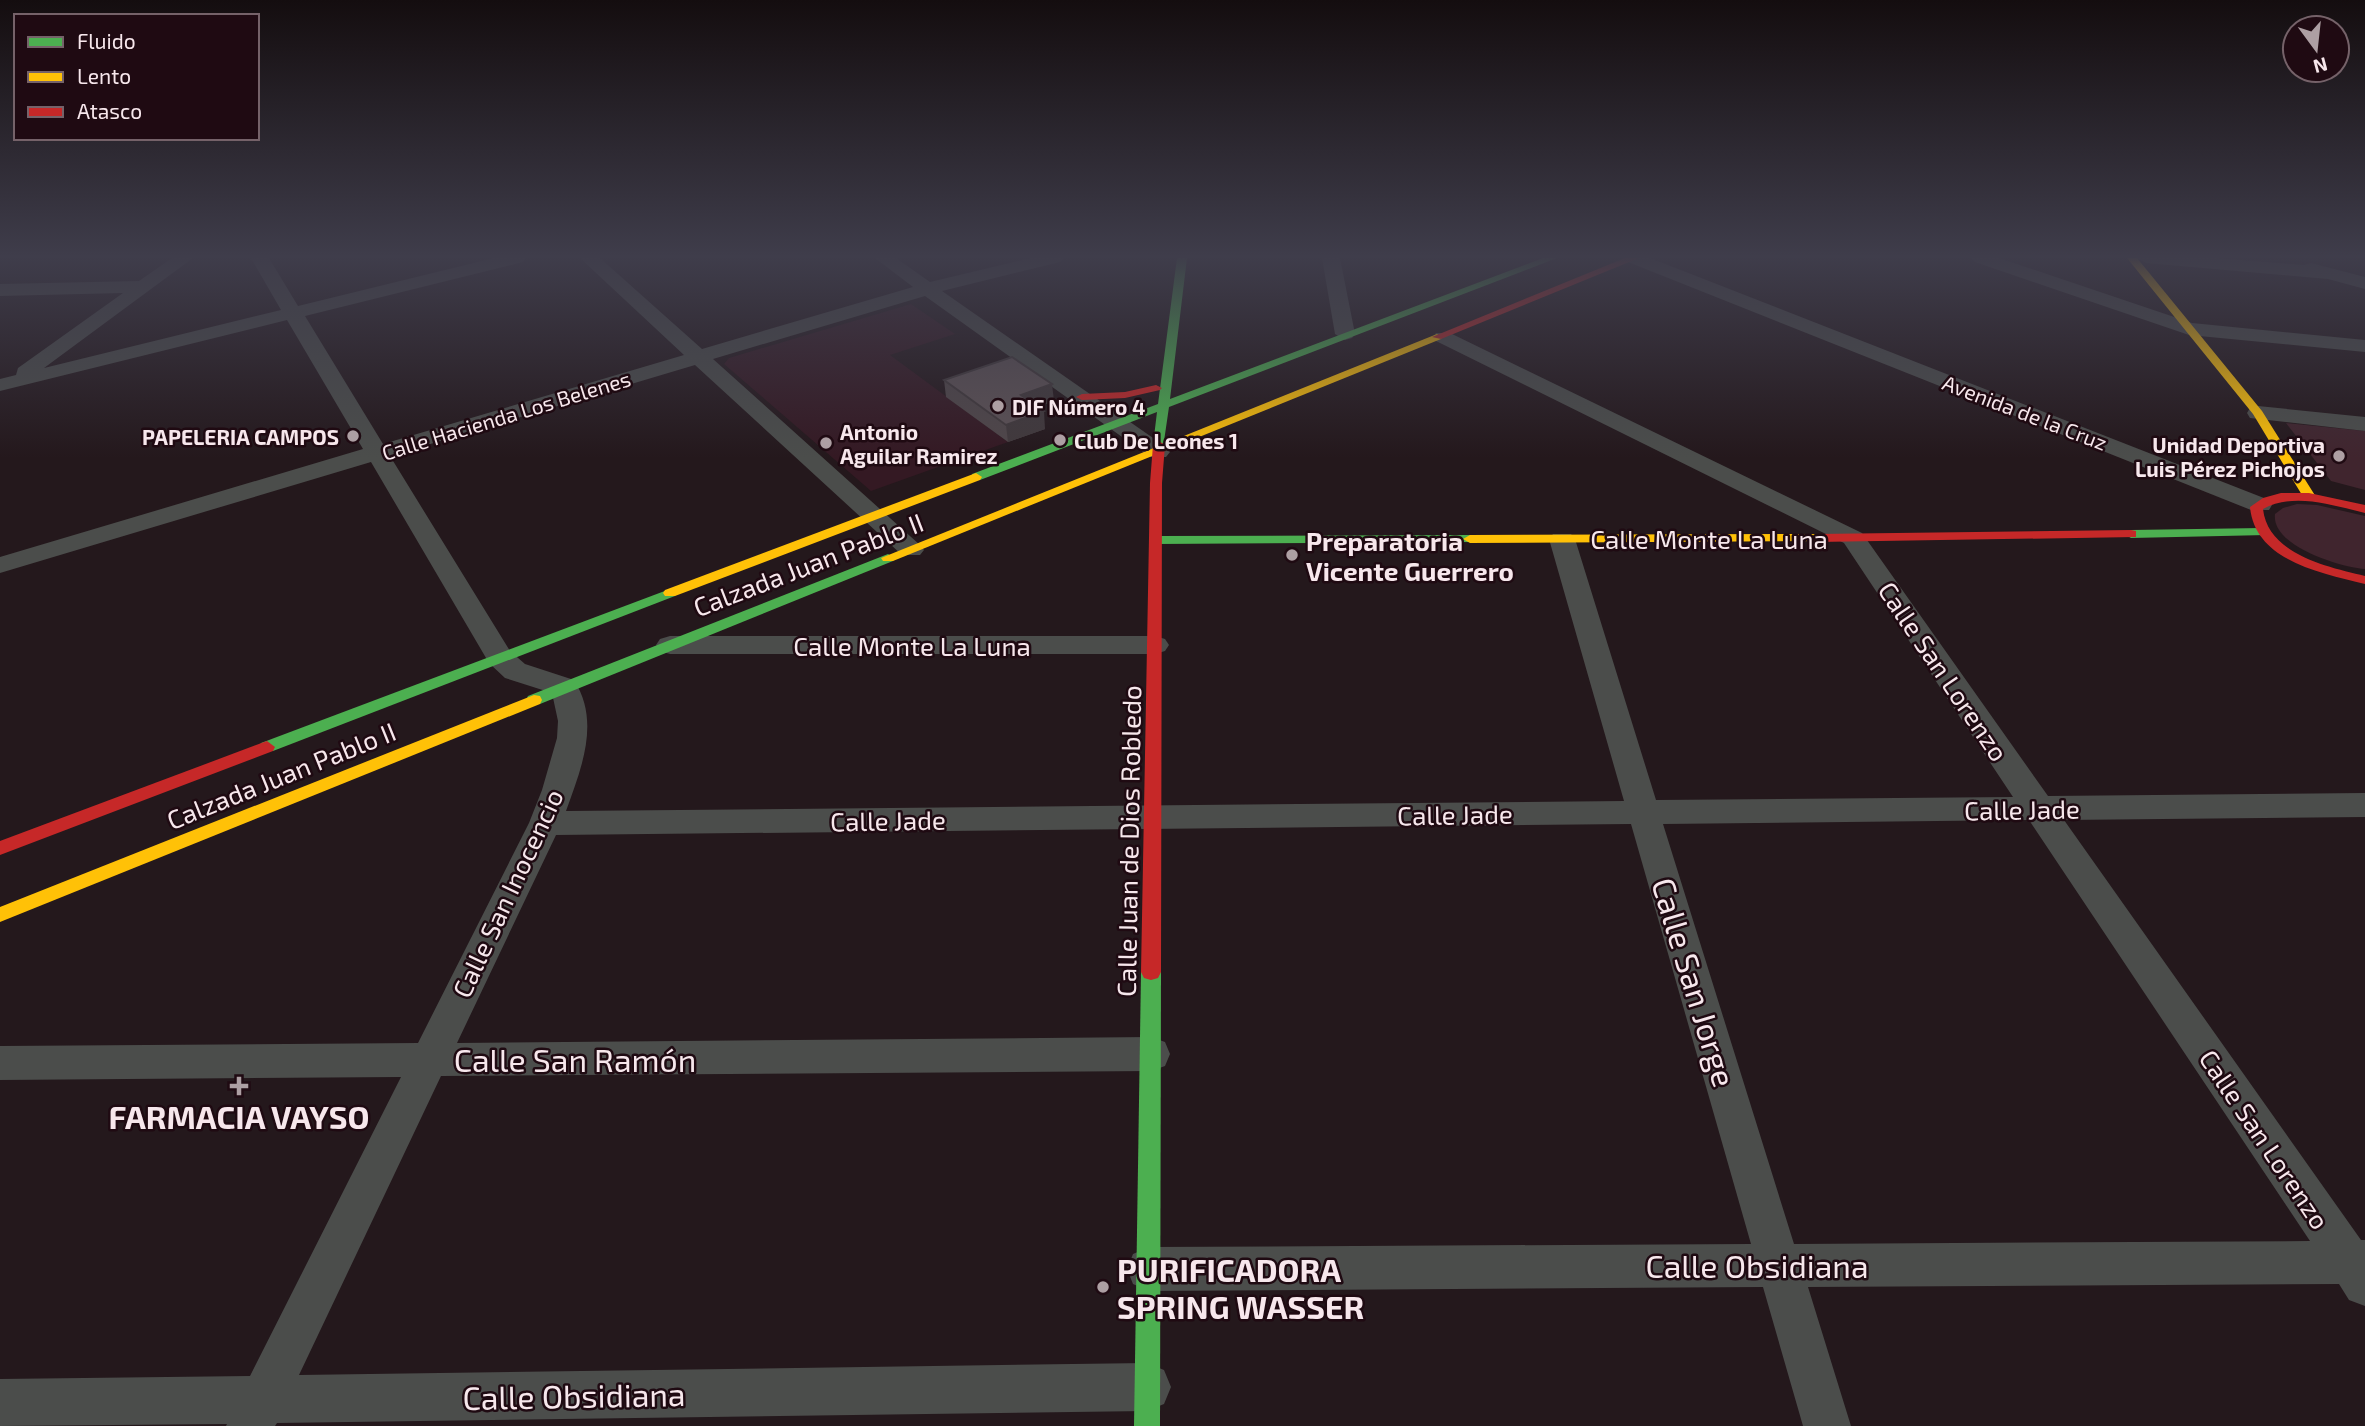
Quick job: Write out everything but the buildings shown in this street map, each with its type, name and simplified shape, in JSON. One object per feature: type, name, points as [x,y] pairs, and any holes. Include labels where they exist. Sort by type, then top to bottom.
[{"type":"main road","name":"Calle Juan de Dios Robledo","points":[[1147,1407],[1158,452],[1173,325]]},
{"type":"main road","name":"Calzada Juan Pablo II","points":[[0,848],[1371,325]]},
{"type":"main road","name":"Calzada Juan Pablo II","points":[[0,915],[1473,325]]},
{"type":"main road","points":[[2185,325],[2258,413],[2309,497]]},
{"type":"main road","points":[[1082,397],[1125,396],[1165,386]]},
{"type":"main road","points":[[2365,509],[2309,497],[2288,496],[2260,505],[2255,512],[2262,532],[2278,547],[2302,560],[2365,580]]},
{"type":"main road","name":"Calle Monte La Luna","points":[[1156,540],[1853,538],[2262,532]]},
{"type":"street","points":[[4,386],[92,325]]},
{"type":"street","points":[[4,386],[246,325]]},
{"type":"street","points":[[299,325],[379,453],[499,657],[515,671],[537,681],[564,687]]},
{"type":"street","points":[[662,325],[911,550]]},
{"type":"street","name":"Calle Hacienda Los Belenes","points":[[0,565],[809,325]]},
{"type":"street","points":[[981,325],[1158,452]]},
{"type":"street","points":[[1343,325],[1345,334]]},
{"type":"street","name":"Avenida de la Cruz","points":[[1803,325],[2260,505]]},
{"type":"street","points":[[2176,325],[2189,329],[2365,346]]},
{"type":"street","name":"Calle San Lorenzo","points":[[1443,337],[1853,538],[2360,1269]]},
{"type":"street","points":[[2258,413],[2365,424]]},
{"type":"street","name":"Calle San Jorge","points":[[1562,539],[1827,1426]]},
{"type":"street","name":"Calle Monte La Luna","points":[[670,645],[1155,645]]},
{"type":"street","name":"Calle San Inocencio","points":[[257,1413],[545,823],[572,746],[575,722],[571,700],[564,687]]},
{"type":"street","name":"Calle Jade","points":[[545,823],[2365,805]]},
{"type":"street","name":"Calle San Ramón","points":[[0,1063],[1151,1054]]},
{"type":"street","name":"Calle Obsidiana","points":[[1149,1269],[1779,1265],[2360,1269]]},
{"type":"street","name":"Calle Obsidiana","points":[[0,1403],[257,1413],[1147,1407]]},
{"type":"shaded area","points":[[842,325],[941,325],[955,334],[890,355],[1008,442],[871,491],[724,364],[729,358]]},
{"type":"shaded area","name":"Unidad Deportiva Luis Pérez Pichojos","points":[[2286,423],[2365,431],[2365,490],[2331,481]]},
{"type":"shaded area","points":[[2297,504],[2317,505],[2365,516],[2365,569],[2309,553],[2284,536],[2277,525],[2275,514],[2283,508]]},
{"type":"traffic: fast","points":[[1159,445],[1174,325]]},
{"type":"traffic: fast","points":[[976,477],[1377,325]]},
{"type":"traffic: fast","points":[[2131,534],[2262,532]]},
{"type":"traffic: fast","points":[[1156,540],[1470,539]]},
{"type":"traffic: fast","points":[[534,700],[888,558]]},
{"type":"traffic: fast","points":[[267,747],[670,593]]},
{"type":"traffic: fast","points":[[1147,1426],[1151,972]]},
{"type":"traffic: slow","points":[[2186,325],[2258,413],[2310,497]]},
{"type":"traffic: slow","points":[[888,558],[1437,337]]},
{"type":"traffic: slow","points":[[670,593],[976,477]]},
{"type":"traffic: slow","points":[[1470,539],[1817,538]]},
{"type":"traffic: slow","points":[[0,915],[534,700]]},
{"type":"traffic: jam","points":[[1437,337],[1468,325]]},
{"type":"traffic: jam","points":[[1082,397],[1125,395],[1156,388]]},
{"type":"traffic: jam","points":[[1151,972],[1156,483],[1159,445]]},
{"type":"traffic: jam","points":[[2365,509],[2324,499],[2295,496],[2281,497],[2256,507],[2258,523],[2266,536],[2279,548],[2314,565],[2365,580]]},
{"type":"traffic: jam","points":[[1817,538],[2131,534]]},
{"type":"traffic: jam","points":[[0,848],[267,747]]},
{"type":"place","name":"DIF Número 4","points":[[998,406]]},
{"type":"place","name":"PAPELERIA CAMPOS","points":[[353,436]]},
{"type":"place","name":"Club De Leones 1","points":[[1060,440]]},
{"type":"place","name":"Antonio Aguilar Ramirez","points":[[826,443]]},
{"type":"place","name":"Unidad Deportiva Luis Pérez Pichojos","points":[[2339,456]]},
{"type":"place","name":"Preparatoria Vicente Guerrero","points":[[1292,555]]},
{"type":"place","name":"FARMACIA VAYSO","points":[[239,1086]]},
{"type":"place","name":"PURIFICADORA SPRING WASSER","points":[[1103,1287]]}]
